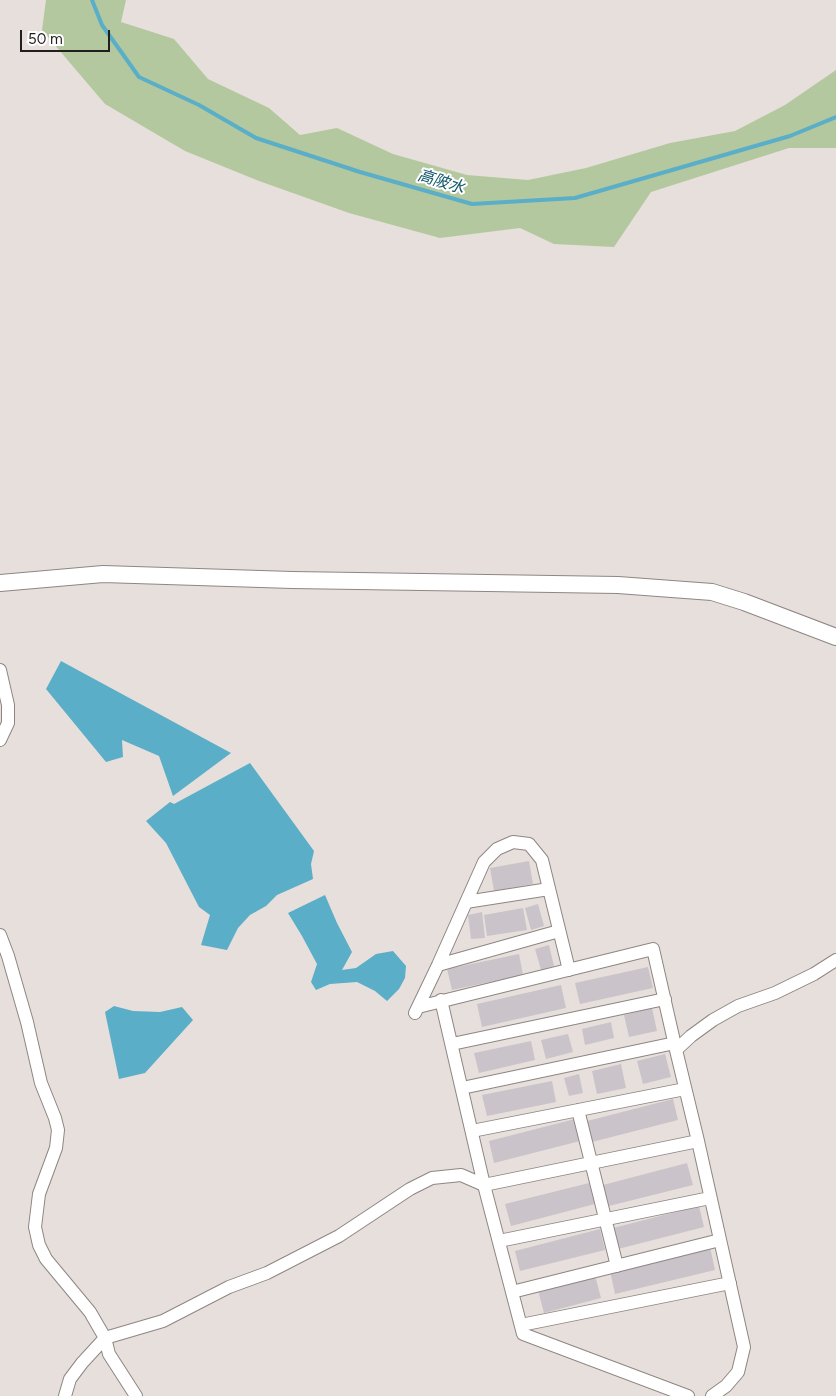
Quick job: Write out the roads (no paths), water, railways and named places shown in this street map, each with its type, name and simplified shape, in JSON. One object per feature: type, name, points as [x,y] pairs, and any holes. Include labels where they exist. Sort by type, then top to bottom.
[{"type":"street","points":[[0,583],[103,574],[292,580],[618,585],[712,592],[744,602],[836,637]]},
{"type":"street","points":[[0,670],[8,706],[8,723],[0,740]]},
{"type":"street","points":[[569,970],[542,860],[529,844],[513,842],[497,848],[484,862],[416,1010],[441,1000],[569,970],[653,949],[744,1347],[738,1372],[726,1386],[712,1396]]},
{"type":"street","points":[[466,902],[549,889]]},
{"type":"street","points":[[438,965],[559,931]]},
{"type":"street","points":[[0,935],[14,975],[41,1083],[58,1130],[56,1148],[39,1194],[35,1227],[39,1245],[46,1259],[90,1312],[105,1338],[109,1354],[136,1396]]},
{"type":"street","points":[[462,1088],[676,1047],[713,1020],[738,1006],[774,993],[814,974],[836,960]]},
{"type":"street","points":[[452,1044],[665,999]]},
{"type":"street","points":[[441,1000],[484,1185],[523,1334],[688,1396]]},
{"type":"street","points":[[472,1131],[684,1090]]},
{"type":"street","points":[[578,1110],[617,1266]]},
{"type":"street","points":[[65,1396],[70,1379],[105,1338],[163,1321],[229,1287],[267,1273],[339,1236],[410,1189],[432,1178],[461,1175],[484,1185],[698,1141]]},
{"type":"street","points":[[499,1241],[710,1198]]},
{"type":"street","points":[[512,1292],[720,1240]]},
{"type":"street","points":[[521,1325],[730,1283]]},
{"type":"water","points":[[61,661],[231,753],[173,796],[159,756],[122,740],[123,757],[106,762],[46,689]]},
{"type":"water","points":[[250,763],[314,851],[311,864],[313,879],[277,895],[266,906],[250,915],[238,928],[227,950],[201,945],[210,915],[199,907],[166,843],[146,821],[170,802],[174,804]]},
{"type":"water","points":[[325,895],[352,952],[342,970],[356,968],[376,954],[393,951],[406,966],[405,978],[399,989],[387,1001],[375,991],[357,982],[330,984],[316,990],[311,982],[317,964],[288,913]]},
{"type":"water","points":[[114,1006],[133,1011],[160,1012],[182,1007],[193,1020],[145,1073],[119,1079],[105,1012]]},
{"type":"waterway","name":"高陂水","points":[[92,0],[102,25],[139,77],[199,105],[256,138],[360,172],[472,204],[575,198],[790,136],[836,117]]}]
